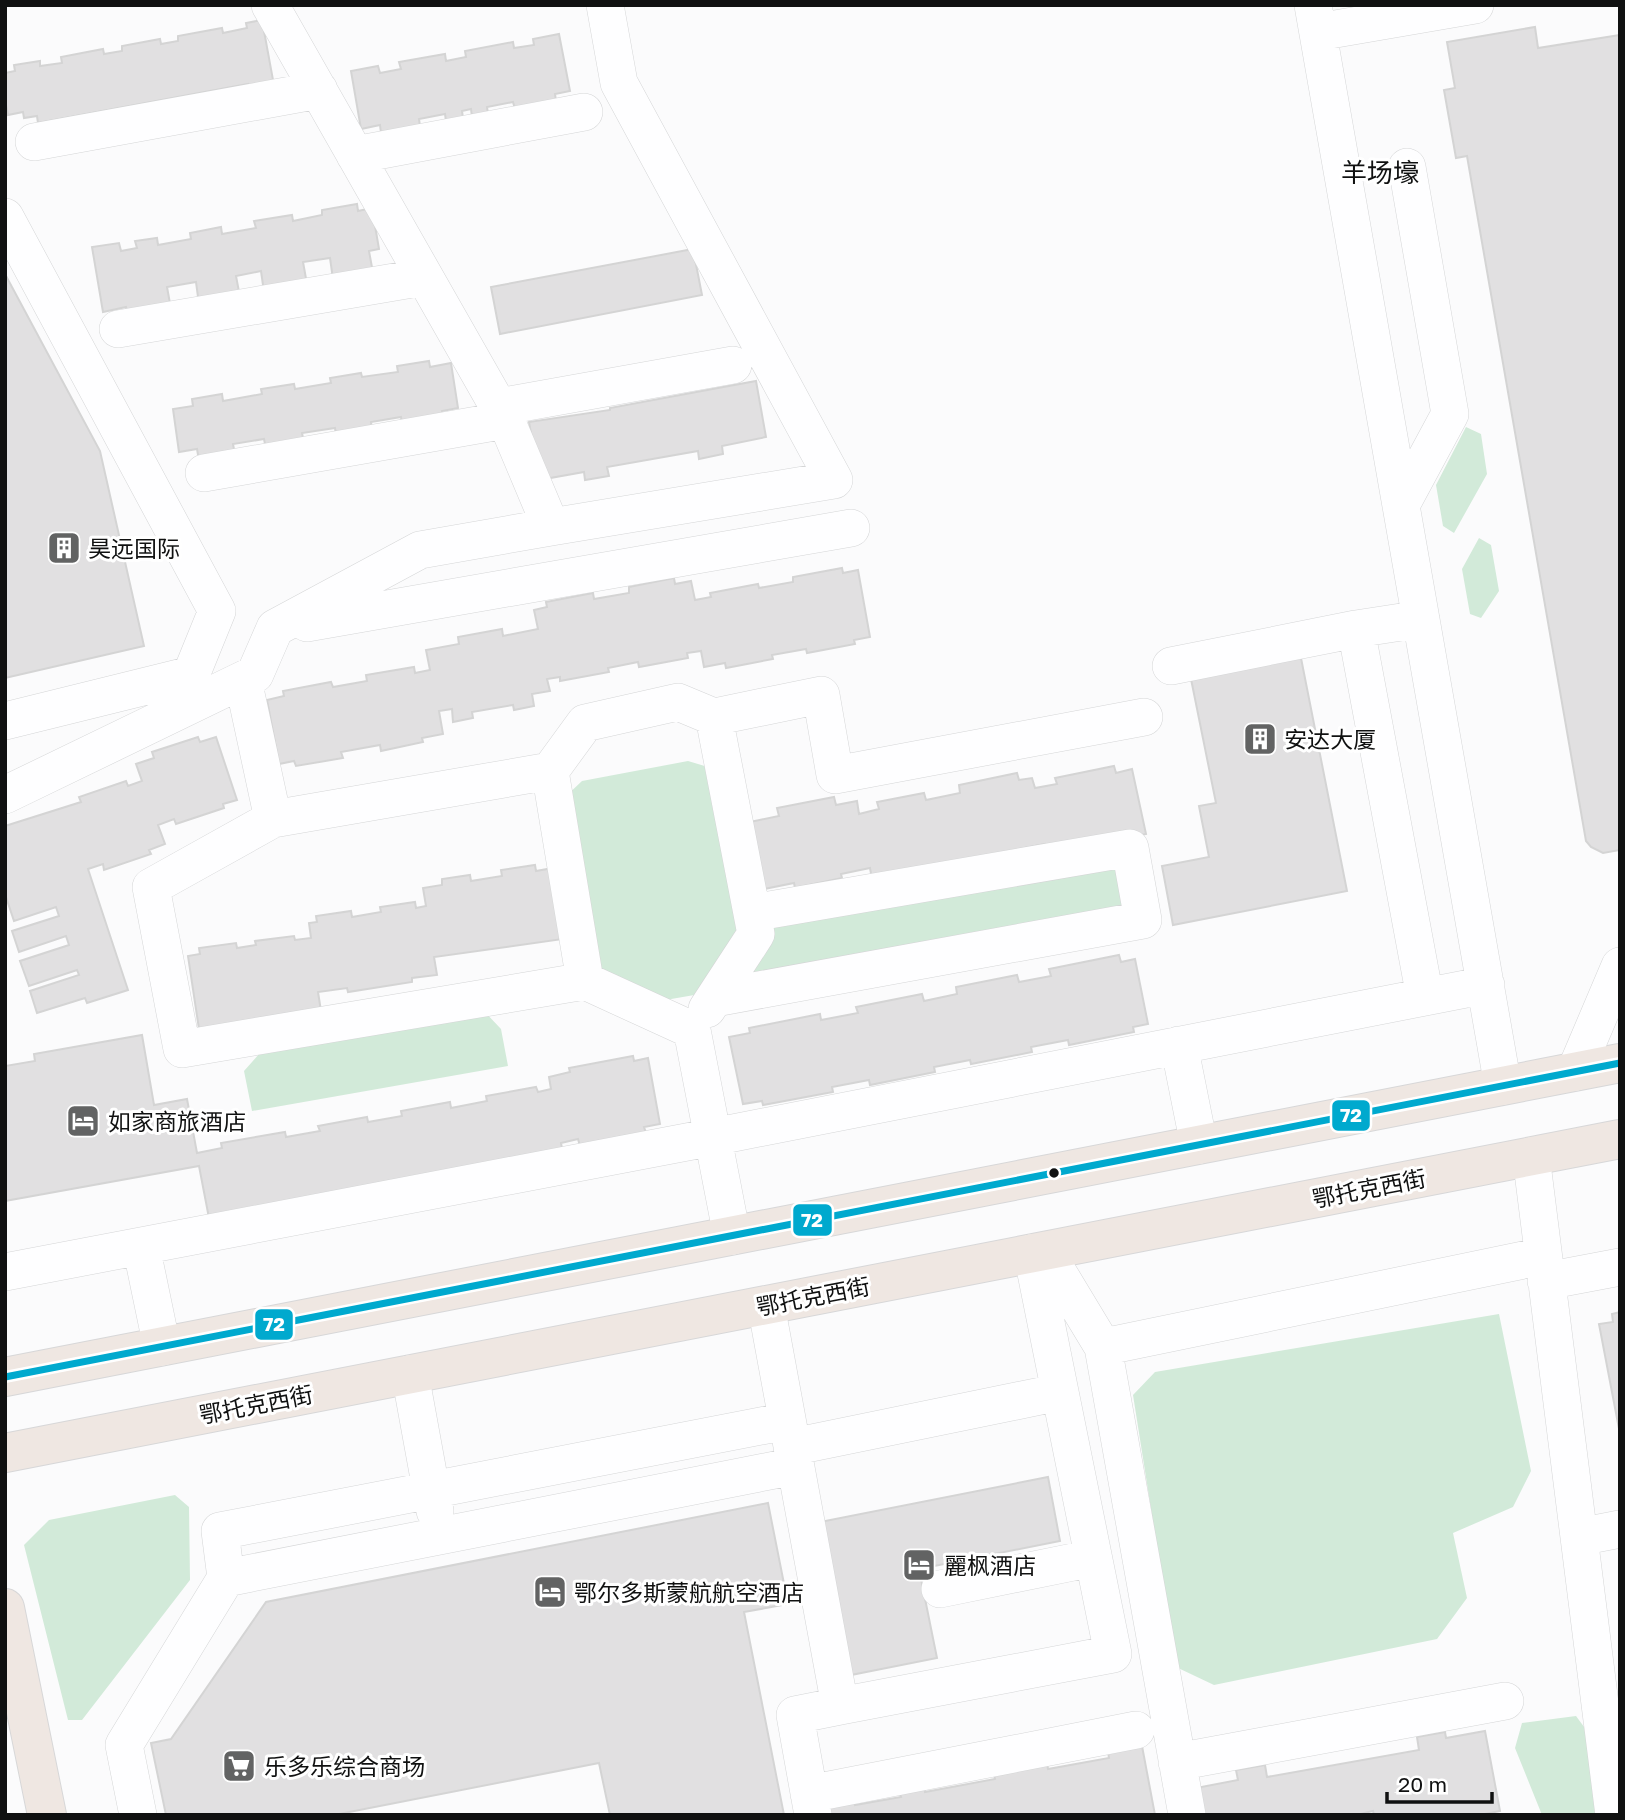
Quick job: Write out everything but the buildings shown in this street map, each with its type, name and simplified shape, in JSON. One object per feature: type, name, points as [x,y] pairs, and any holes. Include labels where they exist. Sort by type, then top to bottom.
[{"type":"main road","points":[[5,1377],[1620,1063]]},
{"type":"main road","name":"鄂托克西街","points":[[5,1453],[1620,1139]]},
{"type":"main road","points":[[5,1608],[47,1815]]},
{"type":"lane","points":[[270,5],[503,413],[551,527]]},
{"type":"lane","points":[[5,795],[255,674],[275,628],[420,550],[834,480],[619,83],[605,5]]},
{"type":"lane","points":[[1475,5],[1316,19],[1503,1086]]},
{"type":"lane","points":[[34,142],[319,90]]},
{"type":"lane","points":[[355,155],[584,112]]},
{"type":"lane","points":[[1401,505],[1450,414],[1407,167]]},
{"type":"lane","points":[[5,217],[217,611],[191,675],[5,722]]},
{"type":"lane","points":[[118,329],[424,277]]},
{"type":"lane","points":[[204,473],[733,365]]},
{"type":"lane","points":[[275,628],[851,528]]},
{"type":"lane","points":[[1171,666],[1356,629],[1421,619]]},
{"type":"lane","points":[[1356,629],[1425,997]]},
{"type":"lane","points":[[243,680],[273,819]]},
{"type":"lane","points":[[692,1030],[584,981],[183,1049],[151,887],[273,819],[550,771],[585,723],[678,702],[714,717],[821,695],[835,775],[1144,717]]},
{"type":"lane","points":[[714,717],[756,934],[692,1030],[732,1236]]},
{"type":"lane","points":[[550,771],[584,981]]},
{"type":"lane","points":[[715,998],[1143,920],[1130,848],[752,913]]},
{"type":"lane","points":[[1574,1072],[1620,966]]},
{"type":"lane","points":[[5,1272],[713,1137],[1486,985]]},
{"type":"lane","points":[[1179,1045],[1199,1145]]},
{"type":"lane","points":[[1531,1156],[1614,1815]]},
{"type":"lane","points":[[141,1246],[162,1347]]},
{"type":"lane","points":[[1039,1252],[1103,1347],[1187,1815]]},
{"type":"lane","points":[[1039,1252],[1060,1392],[1113,1654],[795,1715],[811,1804],[1136,1730]]},
{"type":"lane","points":[[1103,1347],[1545,1268],[1620,1266]]},
{"type":"lane","points":[[766,1305],[840,1706]]},
{"type":"lane","points":[[410,1374],[439,1536]]},
{"type":"lane","points":[[226,1578],[439,1536],[791,1445],[1060,1392]]},
{"type":"lane","points":[[138,1815],[124,1745],[226,1578],[220,1531],[431,1489],[791,1445]]},
{"type":"lane","points":[[1579,1537],[1620,1529]]},
{"type":"lane","points":[[940,1589],[1093,1558]]},
{"type":"lane","points":[[1177,1762],[1505,1701]]},
{"type":"green space","points":[[1466,427],[1481,434],[1487,474],[1454,533],[1443,526],[1436,485]]},
{"type":"green space","points":[[1479,538],[1491,545],[1499,591],[1481,618],[1470,614],[1462,569]]},
{"type":"green space","points":[[688,761],[718,770],[746,909],[736,957],[700,994],[654,1002],[605,976],[586,936],[563,799],[582,781]]},
{"type":"green space","points":[[1113,860],[1131,904],[761,977],[750,971],[776,920]]},
{"type":"green space","points":[[483,1010],[501,1029],[508,1066],[252,1111],[244,1071],[260,1053]]},
{"type":"green space","points":[[1499,1314],[1531,1471],[1513,1507],[1453,1533],[1467,1598],[1437,1639],[1214,1685],[1176,1667],[1133,1395],[1155,1372]]},
{"type":"green space","points":[[175,1495],[189,1507],[190,1580],[82,1720],[68,1720],[24,1545],[49,1520]]},
{"type":"green space","points":[[1576,1716],[1590,1735],[1599,1815],[1542,1815],[1515,1748],[1522,1723]]},
{"type":"transit line","name":"72","points":[[5,1377],[1620,1063]]},
{"type":"place","name":"昊远国际","points":[[64,548]]},
{"type":"place","name":"安达大厦","points":[[1260,739]]},
{"type":"place","name":"如家商旅酒店","points":[[83,1121]]},
{"type":"place","name":"麗枫酒店","points":[[919,1565]]},
{"type":"place","name":"鄂尔多斯蒙航航空酒店","points":[[550,1592]]},
{"type":"place","name":"乐多乐综合商场","points":[[239,1766]]},
{"type":"district","name":"羊场壕","points":[[1380,172]]}]
